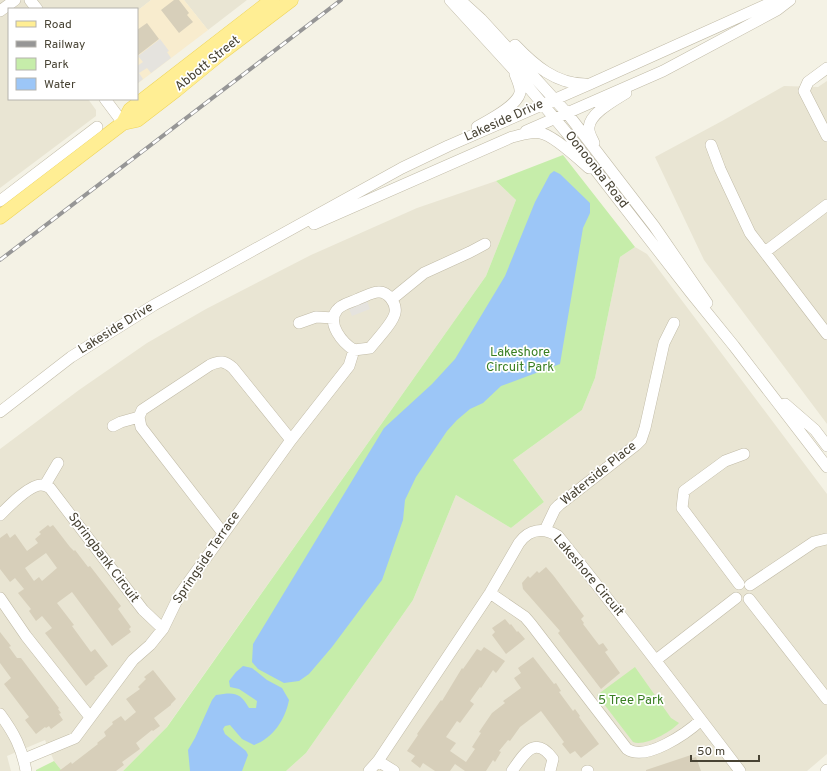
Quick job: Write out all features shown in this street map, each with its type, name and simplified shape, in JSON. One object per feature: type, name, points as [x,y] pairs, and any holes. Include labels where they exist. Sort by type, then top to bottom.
[{"type":"main road","name":"Abbott Street","points":[[123,123],[130,110],[272,0]]},
{"type":"main road","name":"Abbott Street","points":[[0,217],[23,192],[81,148],[123,123],[137,120],[221,53],[291,0]]},
{"type":"street","points":[[0,11],[15,0]]},
{"type":"street","points":[[30,0],[36,8]]},
{"type":"street","name":"Oonoonba Road","points":[[450,0],[514,70],[555,118],[691,293],[766,386],[827,467]]},
{"type":"street","name":"Oonoonba Road","points":[[460,0],[481,19],[567,113],[598,152],[694,282],[734,346]]},
{"type":"street","name":"Lakeside Drive","points":[[0,412],[71,357],[154,305],[402,168],[448,146],[776,0]]},
{"type":"street","name":"Lakeside Drive","points":[[239,257],[663,71],[777,10],[790,0]]},
{"type":"street","points":[[481,19],[511,41],[543,70],[564,82],[573,84],[590,84]]},
{"type":"street","points":[[827,68],[808,82],[804,91],[827,136]]},
{"type":"street","points":[[448,146],[509,107],[517,98],[520,92],[520,85],[514,70]]},
{"type":"street","points":[[598,152],[590,134],[589,127],[591,120],[606,105],[663,71]]},
{"type":"street","points":[[106,100],[123,123]]},
{"type":"street","name":"Abbott Street","points":[[81,148],[98,127]]},
{"type":"street","name":"Lakeside Drive","points":[[512,137],[539,132],[544,134],[583,163],[617,197]]},
{"type":"street","points":[[711,146],[750,234],[827,334]]},
{"type":"street","name":"Abbott Street","points":[[0,201],[23,192]]},
{"type":"street","points":[[765,252],[827,205]]},
{"type":"street","points":[[392,299],[424,272],[470,252],[484,244]]},
{"type":"street","points":[[378,292],[383,292],[392,299],[395,305],[395,313],[391,321],[370,348],[354,350],[348,346],[334,327],[334,318],[336,311],[342,306],[378,292]]},
{"type":"street","points":[[299,323],[316,317],[334,318]]},
{"type":"street","name":"Waterside Place","points":[[545,530],[555,509],[559,505],[629,452],[640,440],[645,428],[664,343],[674,323]]},
{"type":"street","name":"Springside Terrace","points":[[24,759],[75,738],[133,660],[150,645],[163,629],[180,594],[291,440],[349,366],[354,350]]},
{"type":"street","points":[[223,533],[141,426],[139,417],[142,410],[210,364],[224,362],[233,368],[291,440]]},
{"type":"street","name":"Oonoonba Road","points":[[766,386],[815,430],[827,446]]},
{"type":"street","points":[[113,426],[139,417]]},
{"type":"street","points":[[739,584],[682,508],[684,491],[725,461],[744,454]]},
{"type":"street","points":[[0,515],[9,506],[34,487],[46,485],[58,462]]},
{"type":"street","name":"Springbank Circuit","points":[[46,485],[54,493],[143,610],[163,629]]},
{"type":"street","name":"Lakeshore Circuit","points":[[370,771],[490,593],[524,537],[531,532],[545,530],[558,536],[597,584],[740,771]]},
{"type":"street","points":[[750,585],[814,542],[826,539]]},
{"type":"street","points":[[744,582],[750,585],[752,588],[752,594],[749,599],[743,601],[736,598],[734,588],[739,584],[744,582]]},
{"type":"street","points":[[490,593],[525,617],[627,750],[642,753],[666,745],[701,720]]},
{"type":"street","points":[[0,598],[26,636],[90,717]]},
{"type":"street","points":[[656,660],[736,598]]},
{"type":"street","points":[[749,599],[826,696]]},
{"type":"street","points":[[0,714],[13,732],[24,759],[26,771]]},
{"type":"street","points":[[512,771],[528,749],[537,747],[546,750],[553,760],[552,771]]},
{"type":"street","points":[[378,761],[394,771]]},
{"type":"shaded area","points":[[0,0],[151,0],[138,10],[138,8],[8,8],[8,100],[89,100],[96,110],[96,116],[0,188]]},
{"type":"shaded area","points":[[151,0],[184,0],[208,30],[138,83],[138,10]]},
{"type":"shaded area","points":[[184,0],[247,0],[208,30]]},
{"type":"shaded area","points":[[160,39],[169,51],[167,52],[171,58],[151,73],[147,68],[139,73],[143,79],[138,83],[138,65],[143,62],[138,56]]},
{"type":"shaded area","points":[[827,81],[827,424],[704,260],[655,157],[784,86],[818,87]]},
{"type":"shaded area","points":[[496,181],[516,200],[486,276],[166,728],[123,771],[62,771],[54,761],[45,740],[7,756],[11,771],[0,771],[0,449],[79,390],[147,343],[206,309],[311,255],[417,208]]},
{"type":"shaded area","points":[[635,247],[647,254],[827,494],[827,754],[807,771],[286,771],[306,753],[413,600],[456,495],[511,528],[544,502],[513,460],[582,410],[595,378],[620,257]]},
{"type":"shaded area","points":[[367,301],[370,309],[352,316],[349,309]]},
{"type":"green space","name":"Lakeshore Circuit Park","points":[[563,155],[635,247],[620,257],[595,378],[582,410],[513,460],[544,502],[511,528],[456,495],[413,600],[306,753],[286,771],[123,771],[167,727],[486,276],[516,200],[496,181]]},
{"type":"green space","name":"5 Tree Park","points":[[635,667],[671,718],[679,723],[657,738],[638,743],[633,742],[597,695]]},
{"type":"green space","points":[[54,761],[62,771],[36,771],[36,770]]},
{"type":"water","points":[[554,171],[560,174],[590,203],[590,213],[583,228],[560,364],[501,386],[483,403],[470,409],[447,431],[416,477],[405,500],[403,520],[382,580],[332,647],[309,674],[299,681],[284,683],[258,669],[252,662],[253,644],[384,428],[432,384],[455,359],[505,276],[535,202],[550,174]]},
{"type":"water","points":[[243,666],[252,668],[267,680],[282,688],[289,700],[285,714],[277,727],[267,738],[254,745],[242,739],[230,725],[225,726],[223,729],[225,734],[246,751],[248,755],[242,771],[190,771],[188,750],[212,700],[216,695],[236,694],[243,699],[249,708],[256,708],[257,701],[239,689],[230,687],[229,681]]},
{"type":"building","points":[[174,0],[179,0],[189,13],[187,15],[193,22],[179,33],[161,10]]},
{"type":"building","points":[[147,23],[159,39],[138,55],[138,29]]},
{"type":"building","points":[[48,525],[50,527],[53,525],[88,567],[90,566],[121,606],[118,609],[131,627],[129,629],[131,632],[112,646],[72,592],[57,603],[74,625],[72,626],[91,652],[95,649],[108,666],[94,677],[95,678],[86,686],[45,633],[52,628],[42,616],[36,621],[29,611],[31,609],[18,593],[24,589],[15,578],[10,582],[0,569],[0,538],[7,533],[10,538],[15,534],[27,551],[38,543],[35,539],[41,534],[39,532]],"holes":[[[46,553],[57,568],[42,581],[39,577],[34,581],[25,568]]]},
{"type":"building","points":[[546,567],[584,616],[581,619],[584,623],[583,624],[599,645],[603,643],[608,650],[605,652],[620,673],[601,689],[558,633],[560,631],[523,589],[522,583],[528,576],[530,578],[537,571],[539,573]]},
{"type":"building","points":[[505,619],[525,639],[506,654],[492,635],[495,632],[492,628]]},
{"type":"building","points":[[0,632],[11,646],[9,647],[17,658],[21,658],[59,708],[58,709],[61,713],[59,714],[63,720],[51,729],[49,726],[46,728],[45,727],[36,734],[25,720],[29,717],[4,684],[11,678],[0,663]]},
{"type":"building","points":[[484,647],[505,661],[496,673],[493,670],[470,701],[474,704],[460,723],[457,721],[446,737],[456,743],[450,751],[466,762],[475,749],[472,747],[481,733],[479,732],[492,713],[505,703],[503,701],[521,688],[514,678],[521,673],[518,668],[533,657],[554,684],[556,683],[561,691],[559,692],[573,711],[575,709],[580,716],[579,717],[599,744],[581,758],[575,751],[570,754],[562,744],[564,742],[541,711],[520,727],[510,741],[508,740],[499,751],[501,752],[495,762],[493,760],[486,771],[465,771],[455,764],[450,771],[435,771],[423,763],[420,768],[411,761],[415,756],[407,751],[418,735],[417,734],[441,700],[442,701],[462,668],[463,669],[477,649],[481,651]]},
{"type":"building","points":[[153,670],[176,699],[171,705],[154,718],[160,726],[153,731],[152,730],[136,743],[140,749],[122,762],[124,765],[116,771],[59,771],[71,762],[72,764],[98,744],[97,743],[106,736],[104,732],[113,724],[112,722],[121,716],[125,721],[136,712],[126,699],[140,689],[138,687],[146,679],[144,677]]},
{"type":"building","points":[[691,755],[692,758],[696,757],[701,771],[646,771],[646,770]]},
{"type":"railway","points":[[0,260],[341,0]]}]
